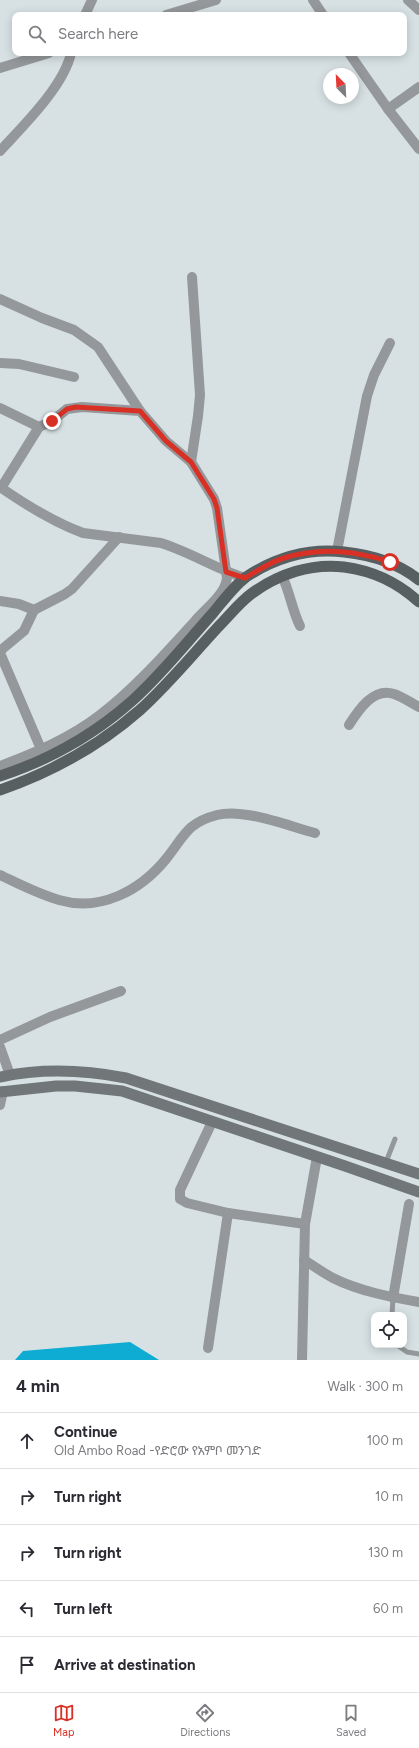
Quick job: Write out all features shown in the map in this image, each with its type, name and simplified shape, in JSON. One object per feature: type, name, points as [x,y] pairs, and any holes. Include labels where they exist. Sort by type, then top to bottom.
[{"type":"main road","points":[[0,776],[58,752],[116,714],[154,680],[243,580],[270,563],[304,553],[337,551],[362,554],[378,558],[418,576]]},
{"type":"main road","points":[[283,558],[286,574]]},
{"type":"main road","points":[[0,790],[65,763],[97,744],[160,690],[249,595],[286,574],[323,566],[359,569],[372,573],[398,585],[419,602]]},
{"type":"main road","points":[[5,1076],[68,1071],[102,1073],[126,1078],[419,1174]]},
{"type":"main road","points":[[122,1091],[126,1078]]},
{"type":"main road","points":[[2,1091],[68,1086],[122,1091],[419,1192]]},
{"type":"main road","points":[[397,1184],[401,1168]]},
{"type":"street","points":[[86,12],[92,0]]},
{"type":"street","points":[[176,12],[216,0]]},
{"type":"street","points":[[313,0],[321,12]]},
{"type":"street","points":[[408,0],[419,10]]},
{"type":"street","points":[[0,68],[39,56]]},
{"type":"street","points":[[0,151],[30,118],[59,81],[69,63],[70,56]]},
{"type":"street","points":[[352,56],[388,109],[419,149]]},
{"type":"street","points":[[388,109],[419,87]]},
{"type":"street","points":[[191,462],[200,395],[192,277]]},
{"type":"street","points":[[0,298],[42,318],[74,330],[98,347],[140,411],[166,441],[191,462],[214,499],[217,508],[226,572],[226,583],[224,589]]},
{"type":"street","points":[[337,551],[366,396],[374,375],[390,343]]},
{"type":"street","points":[[0,363],[19,364],[74,377]]},
{"type":"street","points":[[140,411],[76,407],[67,409],[52,421],[39,427],[0,488],[36,511],[83,533],[161,543],[171,546],[243,580]]},
{"type":"street","points":[[0,408],[39,427]]},
{"type":"street","points":[[41,749],[0,652],[24,631],[34,610],[72,589],[119,537]]},
{"type":"street","points":[[286,574],[291,605],[300,626]]},
{"type":"street","points":[[0,766],[41,749],[76,731],[99,716],[120,699],[172,646],[224,589],[243,580]]},
{"type":"street","points":[[1,600],[34,610]]},
{"type":"street","points":[[349,725],[361,707],[375,696],[382,694],[394,694],[419,707]]},
{"type":"street","points":[[0,875],[60,901],[75,903],[109,901],[135,888],[154,872],[166,860],[188,830],[207,818],[219,814],[233,813],[251,815],[315,833]]},
{"type":"street","points":[[0,1040],[50,1017],[121,991]]},
{"type":"street","points":[[0,1047],[5,1076]]},
{"type":"street","points":[[0,1105],[2,1091]]},
{"type":"street","points":[[212,1122],[180,1190],[180,1199],[187,1203],[228,1213],[305,1224]]},
{"type":"street","points":[[302,1360],[305,1224],[317,1157]]},
{"type":"street","points":[[393,1298],[409,1204]]},
{"type":"street","points":[[208,1348],[228,1213]]},
{"type":"street","points":[[304,1260],[339,1280],[393,1298],[419,1302]]},
{"type":"lane","points":[[386,1162],[395,1139]]},
{"type":"lane","points":[[392,1312],[393,1298]]},
{"type":"lane","points":[[401,1348],[407,1352],[419,1354]]},
{"type":"shaded area","points":[[130,1342],[159,1360],[15,1360],[23,1351]]},
{"type":"route","points":[[52,421],[67,409],[76,407],[140,411],[166,441],[191,462],[214,499],[217,508],[226,572],[245,578],[270,563],[283,558],[304,553],[320,552],[337,551],[362,554],[390,562]]}]
